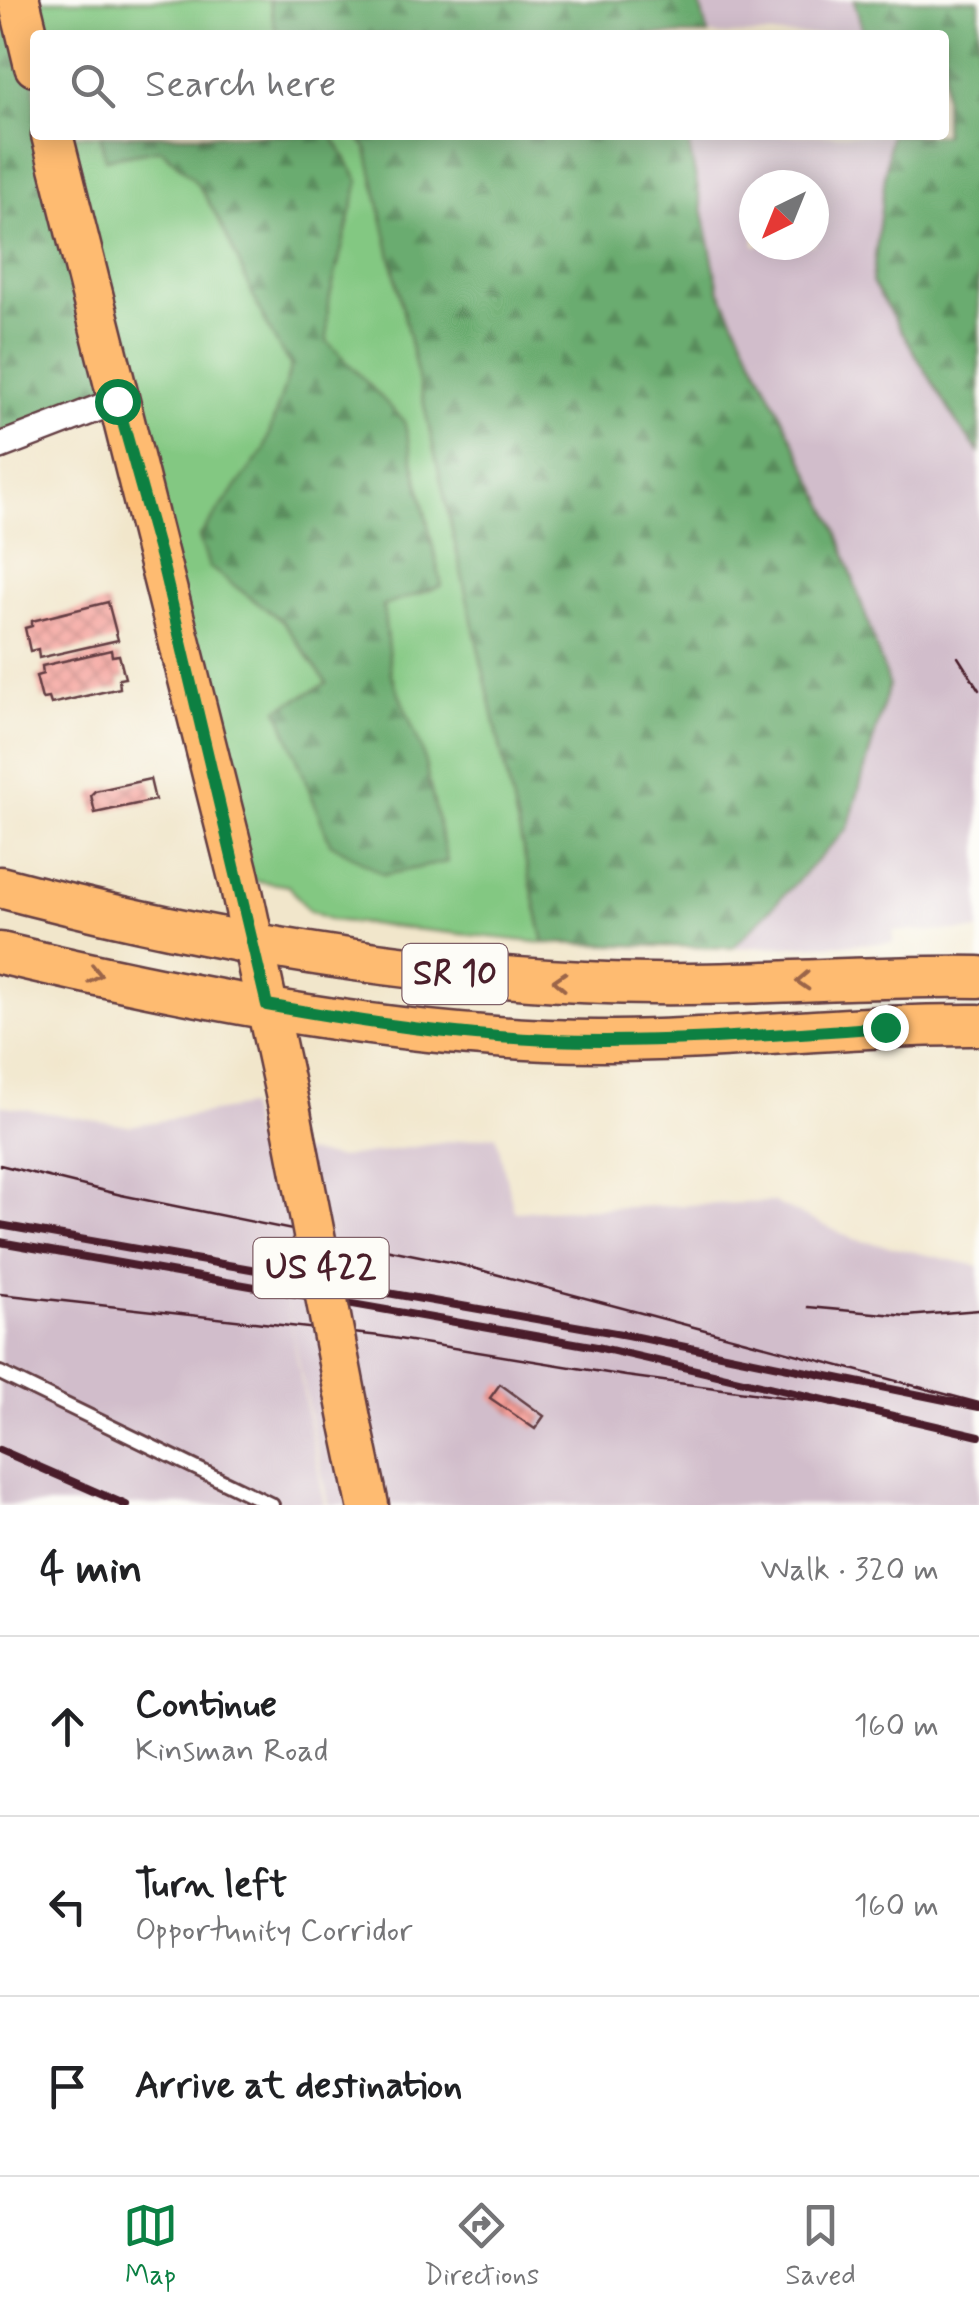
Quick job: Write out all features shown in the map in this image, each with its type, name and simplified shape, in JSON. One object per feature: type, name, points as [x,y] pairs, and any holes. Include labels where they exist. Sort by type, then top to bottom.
[{"type":"main road","points":[[19,0],[30,45]]},
{"type":"main road","name":"US 422","points":[[53,140],[254,943],[368,1505]]},
{"type":"main road","name":"SR 10","points":[[0,887],[118,917],[254,943],[410,969],[505,978],[704,985],[979,977]]},
{"type":"main road","name":"SR 10","points":[[0,953],[401,1028],[549,1040],[697,1040],[979,1025]]},
{"type":"street","points":[[0,446],[117,401]]},
{"type":"lane","points":[[0,1373],[272,1505]]},
{"type":"shaded area","points":[[699,0],[854,0],[863,30],[707,30]]},
{"type":"shaded area","points":[[690,140],[889,140],[873,282],[957,425],[979,452],[979,931],[893,931],[893,943],[733,948],[848,828],[889,685],[835,525],[719,289]]},
{"type":"shaded area","points":[[0,1105],[129,1126],[248,1106],[255,1144],[338,1158],[496,1135],[514,1211],[773,1202],[854,1239],[979,1266],[979,1505],[328,1505],[282,1280],[325,1505],[0,1505]]},
{"type":"green space","points":[[0,0],[30,57],[30,140],[37,140],[117,401],[0,446]]},
{"type":"green space","points":[[19,0],[269,0],[276,30],[33,30]]},
{"type":"green space","points":[[269,0],[699,0],[707,30],[276,30]]},
{"type":"green space","points":[[854,0],[979,0],[979,452],[958,425],[872,282],[889,140],[949,140],[949,30],[863,30]]},
{"type":"green space","points":[[53,140],[360,140],[367,148],[544,943],[331,920],[308,910],[289,886],[239,878]]},
{"type":"green space","points":[[101,140],[335,140],[359,181],[328,304],[327,341],[404,421],[442,586],[383,606],[391,674],[422,750],[447,862],[384,875],[330,843],[278,709],[327,683],[282,621],[209,567],[199,537],[264,450],[291,366],[277,345],[212,208],[195,182],[161,149],[105,159]]},
{"type":"green space","points":[[360,140],[690,140],[719,289],[835,525],[889,685],[848,828],[733,948],[544,943],[367,149]]},
{"type":"building","points":[[108,602],[118,640],[39,658],[38,649],[30,651],[25,628],[32,626],[32,621]]},
{"type":"building","points":[[111,650],[112,656],[119,655],[125,678],[119,679],[120,688],[51,704],[49,698],[42,699],[36,676],[43,674],[42,666]]},
{"type":"building","points":[[150,779],[155,800],[95,813],[91,795],[95,791]]},
{"type":"building","points":[[500,1384],[544,1416],[535,1429],[490,1398]]},
{"type":"tram line","points":[[958,657],[979,690]]},
{"type":"tram line","points":[[0,1165],[121,1195],[454,1263],[979,1403]]},
{"type":"tram line","points":[[0,1294],[380,1336],[626,1376],[857,1407]]},
{"type":"tram line","points":[[808,1307],[907,1316],[979,1310]]},
{"type":"railway","points":[[0,1225],[627,1335],[979,1407]]},
{"type":"railway","points":[[0,1242],[597,1347],[979,1436]]},
{"type":"railway","points":[[0,1450],[126,1505]]},
{"type":"route","points":[[117,401],[162,562],[267,1005],[401,1028],[549,1040],[697,1040],[885,1027]]}]
